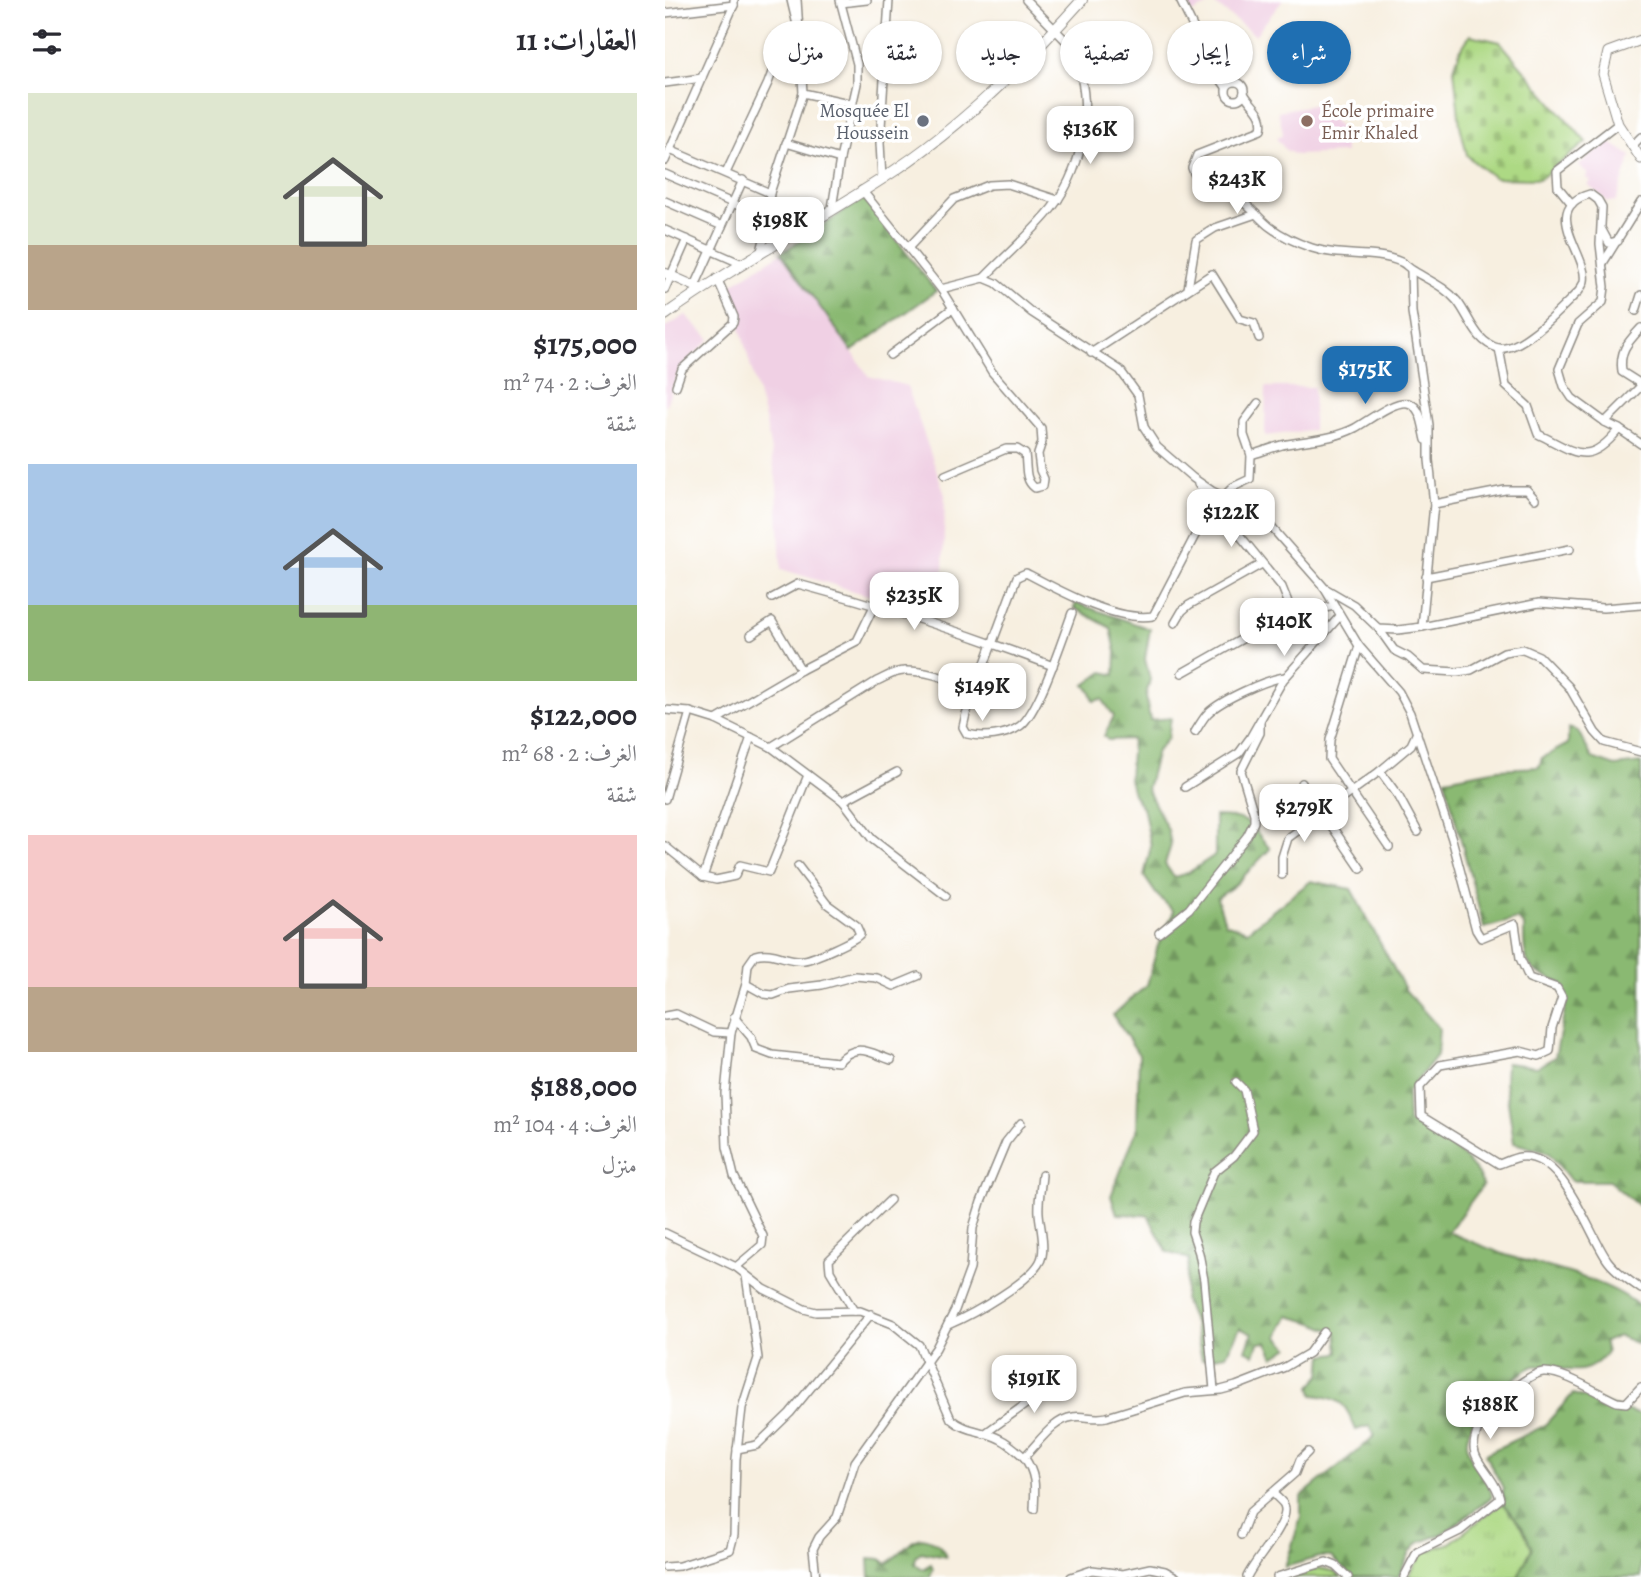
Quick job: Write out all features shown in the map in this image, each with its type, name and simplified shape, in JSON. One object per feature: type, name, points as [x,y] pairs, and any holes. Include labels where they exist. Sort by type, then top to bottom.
[{"type":"main road","points":[[665,315],[698,288],[882,178],[943,134],[1055,30],[1080,1]]},
{"type":"street","points":[[791,0],[796,21]]},
{"type":"street","points":[[797,0],[798,21]]},
{"type":"street","points":[[832,208],[857,84],[857,64],[840,2],[867,0]]},
{"type":"street","points":[[882,178],[880,143],[889,0]]},
{"type":"street","points":[[941,289],[984,278],[1051,211],[1076,165],[1082,145],[1083,93],[1074,54],[1070,45],[1026,0]]},
{"type":"street","points":[[1180,0],[1190,21]]},
{"type":"street","points":[[665,13],[734,3]]},
{"type":"street","points":[[665,161],[734,3]]},
{"type":"street","points":[[1641,40],[1608,52],[1603,74],[1618,124],[1641,159]]},
{"type":"street","points":[[665,83],[702,79]]},
{"type":"street","points":[[726,173],[768,84]]},
{"type":"street","points":[[761,251],[770,192],[803,93],[802,84]]},
{"type":"street","points":[[1226,84],[1229,98],[1234,100],[1244,97]]},
{"type":"street","points":[[1241,84],[1244,88],[1244,97]]},
{"type":"street","points":[[803,93],[853,104]]},
{"type":"street","points":[[1244,97],[1256,106],[1260,113],[1263,122],[1261,130],[1197,155],[1193,173],[1207,188],[1240,200],[1270,227],[1289,239],[1315,249],[1384,257],[1404,263],[1411,270],[1443,287],[1458,303],[1474,331],[1499,348],[1513,346],[1527,337],[1568,301],[1584,282],[1584,273],[1570,238],[1568,222],[1571,204],[1590,194],[1598,200],[1602,206],[1600,226],[1605,287],[1603,302],[1578,324],[1559,369],[1571,398],[1641,444]]},
{"type":"street","points":[[1571,204],[1558,187],[1557,171],[1618,124]]},
{"type":"street","points":[[1632,146],[1641,137]]},
{"type":"street","points":[[786,143],[840,159]]},
{"type":"street","points":[[670,149],[770,192]]},
{"type":"street","points":[[665,174],[767,218]]},
{"type":"street","points":[[668,274],[698,288],[711,250],[743,180]]},
{"type":"street","points":[[909,247],[954,199],[989,185],[1008,184],[1058,200]]},
{"type":"street","points":[[862,190],[941,289],[992,372],[1041,428],[1042,442],[1038,454],[1043,486],[1035,488],[1030,484],[1025,454],[1017,449],[1006,449],[945,475]]},
{"type":"street","points":[[665,201],[722,226]]},
{"type":"street","points":[[1602,263],[1641,202]]},
{"type":"street","points":[[1188,289],[1196,240],[1215,228],[1256,214]]},
{"type":"street","points":[[1600,226],[1609,243],[1618,241]]},
{"type":"street","points":[[665,230],[742,264]]},
{"type":"street","points":[[665,289],[668,274],[687,239]]},
{"type":"street","points":[[1411,270],[1412,312],[1429,425],[1434,504],[1422,627]]},
{"type":"street","points":[[1091,353],[1212,274],[1240,319],[1254,323],[1259,338]]},
{"type":"street","points":[[676,386],[682,369],[733,323],[734,317],[717,278]]},
{"type":"street","points":[[984,278],[996,283],[1031,312],[1120,370],[1138,395],[1145,427],[1157,447],[1193,478],[1258,512],[1323,586],[1359,646],[1399,692],[1411,713],[1423,745],[1476,930],[1481,938],[1515,924],[1520,958],[1529,978],[1557,988],[1562,997],[1552,1028],[1550,1051],[1539,1056],[1520,1051],[1440,1065],[1420,1087],[1421,1116],[1499,1164],[1521,1157],[1545,1162],[1567,1186],[1609,1263],[1641,1289]]},
{"type":"street","points":[[1636,311],[1641,295]]},
{"type":"street","points":[[890,355],[953,308]]},
{"type":"street","points":[[1605,422],[1641,385],[1622,372],[1621,361],[1621,351],[1641,328]]},
{"type":"street","points":[[1499,348],[1506,386],[1528,406],[1538,434],[1575,453],[1595,451],[1606,445],[1619,429]]},
{"type":"street","points":[[1251,455],[1284,445],[1314,442],[1352,429],[1405,402],[1412,404],[1419,412],[1429,454]]},
{"type":"street","points":[[1224,496],[1233,486],[1249,479],[1251,455],[1244,435],[1244,422],[1258,403]]},
{"type":"street","points":[[1193,478],[1287,596],[1288,602],[1279,618]]},
{"type":"street","points":[[1434,504],[1505,489],[1527,489],[1535,499]]},
{"type":"street","points":[[1072,612],[1053,666],[1028,717],[1019,727],[994,735],[982,737],[967,734],[963,727],[975,689],[1017,577],[1026,573],[1089,604],[1126,614],[1153,616],[1212,503]]},
{"type":"street","points":[[1426,577],[1570,549]]},
{"type":"street","points":[[1175,623],[1189,605],[1262,564]]},
{"type":"street","points":[[772,598],[798,584],[875,604],[1053,666]]},
{"type":"street","points":[[1323,586],[1354,605],[1379,629],[1394,650],[1408,657],[1423,670],[1471,670],[1504,652],[1523,649],[1539,656],[1569,687],[1595,732],[1604,742],[1641,752]]},
{"type":"street","points":[[1379,629],[1422,627],[1539,603],[1603,608],[1641,605]]},
{"type":"street","points":[[716,720],[857,641],[875,604]]},
{"type":"street","points":[[1182,673],[1279,618],[1334,606]]},
{"type":"street","points":[[1185,787],[1239,753],[1285,677],[1340,616]]},
{"type":"street","points":[[751,635],[772,621],[801,670]]},
{"type":"street","points":[[1359,646],[1328,749],[1329,760],[1389,847]]},
{"type":"street","points":[[771,747],[895,672],[904,670],[936,675],[975,689]]},
{"type":"street","points":[[1195,732],[1207,713],[1215,708],[1261,683],[1285,677]]},
{"type":"street","points":[[665,710],[690,712],[716,720],[771,747],[843,801],[872,839],[946,896]]},
{"type":"street","points":[[665,799],[690,712]]},
{"type":"street","points":[[1159,933],[1189,909],[1247,836],[1254,822],[1241,771],[1260,733],[1260,721]]},
{"type":"street","points":[[1282,875],[1282,857],[1288,838],[1380,771],[1411,745],[1417,732]]},
{"type":"street","points":[[703,877],[751,737]]},
{"type":"street","points":[[1380,771],[1399,797],[1418,832]]},
{"type":"street","points":[[843,801],[897,772]]},
{"type":"street","points":[[665,846],[703,877],[716,880],[734,876],[740,865],[769,872],[808,775]]},
{"type":"street","points":[[1302,783],[1360,869]]},
{"type":"street","points":[[736,1267],[762,1245],[763,1236],[734,1177],[727,1147],[725,1093],[731,1033],[734,1017],[747,984],[748,965],[755,955],[765,952],[805,960],[849,943],[860,934],[856,925],[827,904],[798,866]]},
{"type":"street","points":[[747,984],[764,994],[773,995],[789,989],[822,985],[855,976],[877,978],[894,986],[918,976]]},
{"type":"street","points":[[665,1016],[675,1014],[714,1032],[731,1033]]},
{"type":"street","points":[[734,1017],[751,1037],[756,1049],[772,1055],[838,1062],[848,1051],[860,1049],[891,1060]]},
{"type":"street","points":[[1214,1390],[1204,1280],[1192,1232],[1193,1222],[1214,1172],[1234,1156],[1253,1131],[1244,1090],[1236,1082]]},
{"type":"street","points":[[816,1577],[813,1549],[819,1537],[837,1517],[855,1462],[936,1348],[947,1325],[970,1269],[973,1228],[981,1202],[1006,1142],[1021,1123]]},
{"type":"street","points":[[947,1325],[972,1315],[996,1300],[1041,1262],[1043,1254],[1038,1208],[1042,1175]]},
{"type":"street","points":[[853,1311],[830,1271],[828,1260],[890,1200]]},
{"type":"street","points":[[665,1233],[736,1267],[746,1276],[804,1309],[871,1314],[910,1336],[919,1345],[926,1359],[951,1419],[960,1427],[998,1438],[1024,1457],[1036,1480],[1034,1509]]},
{"type":"street","points":[[665,1567],[679,1566],[730,1550],[734,1535],[741,1408],[758,1358],[746,1276]]},
{"type":"street","points":[[737,1450],[757,1445],[790,1413],[871,1314]]},
{"type":"street","points":[[1024,1457],[1055,1425],[1072,1417],[1107,1417],[1185,1393],[1235,1386],[1296,1361],[1308,1353],[1324,1332]]},
{"type":"street","points":[[1404,1577],[1417,1552],[1460,1531],[1500,1499],[1498,1488],[1482,1467],[1473,1449],[1479,1424],[1486,1413],[1529,1377],[1544,1372],[1559,1374],[1617,1402],[1626,1403],[1641,1387]]},
{"type":"street","points":[[984,1434],[1067,1374]]},
{"type":"street","points":[[1241,1535],[1250,1512],[1295,1472],[1300,1460],[1308,1452]]},
{"type":"street","points":[[1247,1577],[1283,1525],[1286,1514],[1284,1504],[1273,1493]]},
{"type":"street","points":[[1277,1577],[1326,1562],[1336,1566],[1347,1577]]},
{"type":"street","points":[[1070,1577],[1092,1570],[1123,1574],[1150,1568],[1176,1577]]},
{"type":"shaded area","points":[[1186,0],[1283,0],[1255,35],[1253,21],[1237,21],[1213,3],[1192,13]]},
{"type":"shaded area","name":"École primaire Emir Khaled","points":[[1317,104],[1343,131],[1345,153],[1296,155],[1286,150],[1276,138],[1283,132],[1278,111]]},
{"type":"shaded area","points":[[1608,141],[1631,156],[1616,201],[1608,202],[1588,185],[1591,181],[1586,177],[1588,174],[1579,165]]},
{"type":"shaded area","points":[[781,253],[868,376],[907,386],[945,495],[942,607],[934,615],[781,569],[777,484],[765,419],[737,316],[726,288]]},
{"type":"shaded area","points":[[686,315],[710,339],[680,368],[665,407],[665,328]]},
{"type":"shaded area","points":[[1266,387],[1314,387],[1313,430],[1265,436]]},
{"type":"green space","points":[[1470,35],[1500,42],[1586,142],[1540,179],[1495,178],[1467,155],[1460,125],[1454,69],[1460,51]]},
{"type":"green space","points":[[864,198],[936,291],[852,351],[781,253]]},
{"type":"green space","points":[[1076,603],[1150,629],[1145,659],[1150,679],[1146,696],[1150,720],[1171,718],[1168,738],[1157,751],[1147,789],[1168,830],[1171,845],[1165,864],[1174,877],[1188,873],[1215,855],[1215,816],[1236,818],[1248,823],[1270,849],[1235,885],[1217,898],[1225,923],[1247,931],[1311,881],[1351,889],[1406,991],[1439,1028],[1437,1055],[1407,1093],[1408,1122],[1462,1155],[1478,1174],[1483,1185],[1448,1232],[1509,1256],[1597,1282],[1629,1298],[1641,1308],[1641,1345],[1619,1336],[1604,1342],[1607,1352],[1588,1368],[1567,1370],[1534,1366],[1516,1378],[1484,1409],[1469,1431],[1467,1448],[1487,1482],[1492,1497],[1442,1534],[1418,1543],[1398,1577],[1352,1577],[1331,1557],[1319,1557],[1285,1567],[1301,1517],[1301,1497],[1375,1435],[1369,1426],[1356,1430],[1342,1404],[1331,1398],[1313,1395],[1311,1386],[1321,1375],[1323,1355],[1339,1353],[1337,1333],[1288,1316],[1278,1336],[1289,1347],[1274,1357],[1267,1342],[1258,1343],[1254,1355],[1246,1350],[1252,1334],[1240,1328],[1226,1355],[1202,1359],[1194,1323],[1184,1300],[1189,1259],[1167,1252],[1148,1215],[1117,1214],[1111,1196],[1137,1129],[1139,1055],[1113,1015],[1147,985],[1158,945],[1174,911],[1157,895],[1144,876],[1151,846],[1144,811],[1133,794],[1129,779],[1132,739],[1108,740],[1104,736],[1114,716],[1102,699],[1094,701],[1085,685],[1103,672],[1115,675],[1116,652],[1111,628],[1074,608]]},
{"type":"green space","points":[[1568,728],[1578,731],[1592,758],[1615,766],[1641,763],[1641,1208],[1609,1181],[1571,1181],[1549,1153],[1514,1143],[1505,1082],[1506,1063],[1537,1067],[1555,1057],[1566,1004],[1563,984],[1534,970],[1529,964],[1526,958],[1524,925],[1517,919],[1484,928],[1445,779],[1498,769],[1539,767],[1542,758],[1568,744]]},
{"type":"green space","points":[[1573,1394],[1641,1415],[1641,1577],[1518,1577],[1532,1548],[1522,1526],[1502,1503],[1503,1488],[1485,1454],[1544,1426]]},
{"type":"green space","points":[[1502,1503],[1522,1526],[1532,1548],[1518,1577],[1408,1577],[1423,1552],[1450,1543]]},
{"type":"green space","points":[[921,1538],[937,1544],[946,1557],[921,1552],[916,1557],[915,1564],[922,1569],[931,1564],[933,1570],[930,1577],[870,1577],[869,1558],[881,1559],[887,1564],[913,1541]]},
{"type":"green space","points":[[1318,1568],[1335,1572],[1341,1577],[1292,1577]]},
{"type":"place","name":"Mosquée El Houssein","points":[[923,121]]},
{"type":"place","name":"École primaire Emir Khaled","points":[[1307,121]]}]
